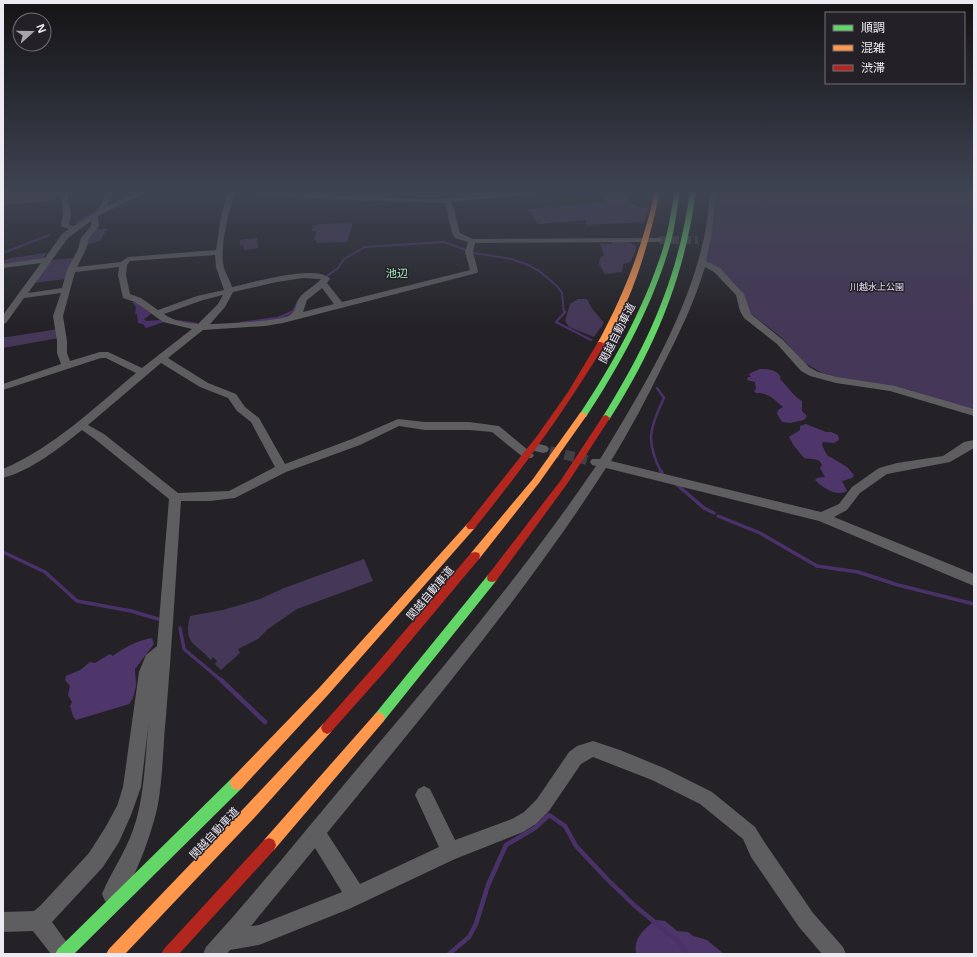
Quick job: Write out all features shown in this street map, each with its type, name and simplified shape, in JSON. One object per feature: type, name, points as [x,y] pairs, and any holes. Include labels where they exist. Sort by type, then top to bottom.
[{"type":"main road","points":[[63,954],[206,814],[295,724],[429,574],[535,450],[598,352],[609,332],[634,279],[649,236]]},
{"type":"main road","name":"関越自動車道","points":[[114,954],[197,868],[335,720],[435,606],[546,470],[613,368],[638,321],[656,282],[670,236]]},
{"type":"main road","points":[[169,954],[360,741],[487,585],[574,469],[633,374],[657,325],[683,251],[686,236]]},
{"type":"street","points":[[3,321],[46,260],[66,236]]},
{"type":"street","points":[[66,365],[62,353],[62,341],[58,316],[71,270],[87,236]]},
{"type":"street","points":[[3,474],[18,468],[82,425],[143,372],[200,327],[222,306],[229,291],[220,269],[222,236]]},
{"type":"street","points":[[458,236],[472,241],[659,240]]},
{"type":"street","points":[[219,947],[460,659],[540,554],[600,463],[626,427],[658,367],[682,317],[703,263],[705,236]]},
{"type":"street","points":[[123,264],[122,274],[126,296],[138,300],[156,314],[175,324],[200,327],[265,323],[474,271],[470,251],[472,241]]},
{"type":"street","points":[[71,270],[123,264],[128,259],[220,252]]},
{"type":"street","points":[[3,266],[46,260]]},
{"type":"street","points":[[703,263],[717,270],[740,294],[747,316],[780,342],[805,369],[814,374],[836,380],[891,388],[974,413]]},
{"type":"street","points":[[156,314],[200,298],[229,291],[303,276],[316,275],[324,277],[326,279],[323,283],[305,297],[301,304],[300,310],[293,317]]},
{"type":"street","points":[[323,283],[339,305]]},
{"type":"street","points":[[22,296],[66,290]]},
{"type":"street","points":[[3,387],[100,355],[108,355],[126,366],[143,372]]},
{"type":"street","points":[[161,358],[204,385],[232,396],[241,409],[255,420],[282,469]]},
{"type":"street","points":[[82,425],[100,437],[175,497],[210,497],[231,495],[282,469],[356,442],[390,425],[402,422],[425,426],[469,426],[495,428],[535,450]]},
{"type":"street","points":[[822,517],[842,507],[856,490],[883,472],[897,467],[946,459],[974,444]]},
{"type":"street","points":[[600,463],[822,517],[974,580]]},
{"type":"street","points":[[96,922],[129,864],[143,829],[149,803],[164,649],[175,497]]},
{"type":"street","points":[[41,925],[47,913],[96,860],[112,835],[122,815],[132,787],[147,672],[151,660],[164,649]]},
{"type":"street","points":[[219,947],[259,935],[356,896],[451,851],[517,826],[530,818],[543,805],[575,758],[583,752],[593,749],[620,758],[658,774],[706,798],[749,834],[758,850],[806,920],[836,954]]},
{"type":"street","points":[[424,795],[451,851]]},
{"type":"street","points":[[316,832],[356,896]]},
{"type":"street","points":[[3,922],[41,925],[63,954]]},
{"type":"green space","points":[[90,236],[103,236],[100,241],[84,245]]},
{"type":"green space","points":[[315,236],[349,236],[347,242],[316,243],[317,241],[314,240]]},
{"type":"green space","name":"川越水上公園","points":[[711,236],[974,236],[974,410],[898,387],[843,379],[822,373],[803,362],[783,339],[749,312],[744,296],[734,282],[706,261]]},
{"type":"green space","points":[[257,238],[258,248],[244,250],[243,245],[240,246],[240,240]]},
{"type":"green space","points":[[612,240],[628,242],[637,246],[631,262],[623,264],[622,272],[605,274],[599,264],[600,258],[604,255],[600,244],[612,244]]},
{"type":"green space","points":[[47,253],[43,259],[3,265],[3,261],[11,258]]},
{"type":"green space","points":[[73,258],[65,279],[34,283],[52,260]]},
{"type":"green space","points":[[578,299],[587,299],[591,307],[604,323],[594,337],[569,327],[565,321],[570,304]]},
{"type":"green space","points":[[58,329],[59,338],[3,348],[3,337]]},
{"type":"green space","points":[[364,559],[373,581],[297,609],[268,629],[258,639],[238,649],[240,653],[221,670],[215,664],[217,661],[213,657],[211,660],[195,646],[189,638],[188,625],[190,616],[223,610],[260,599],[284,588]]},
{"type":"shaded area","points":[[132,302],[136,302],[151,314],[144,319],[146,321],[160,320],[164,322],[146,328],[143,324],[138,323],[137,314],[135,314],[136,307]]},
{"type":"shaded area","points":[[760,369],[776,372],[784,384],[802,401],[802,411],[807,416],[804,420],[790,423],[782,422],[777,414],[778,410],[783,407],[774,399],[765,394],[756,393],[754,391],[756,389],[755,382],[747,380],[748,377],[751,377],[749,374]]},
{"type":"shaded area","points":[[806,424],[838,435],[839,440],[834,443],[823,442],[822,445],[827,455],[847,467],[854,475],[852,478],[842,481],[847,491],[838,493],[830,491],[818,483],[815,480],[817,478],[825,477],[820,468],[822,465],[821,462],[804,458],[794,446],[789,437],[800,430],[800,426]]},
{"type":"shaded area","points":[[152,638],[154,644],[135,669],[136,686],[133,698],[129,704],[76,720],[70,706],[72,702],[68,695],[70,686],[65,680],[66,676],[80,670],[90,662],[95,663],[110,654],[113,656],[132,644]]},
{"type":"shaded area","points":[[656,920],[665,921],[677,931],[688,932],[693,936],[707,940],[724,954],[636,954],[636,943],[640,934]]},
{"type":"waterway","points":[[3,253],[47,236]]},
{"type":"waterway","points":[[327,276],[338,268],[344,259],[365,247],[444,242],[474,253],[511,259],[526,264],[539,271],[557,286],[562,293],[564,313]]},
{"type":"waterway","points":[[291,313],[298,302]]},
{"type":"waterway","points":[[565,312],[556,322],[591,340]]},
{"type":"waterway","points":[[241,323],[278,318],[291,313]]},
{"type":"waterway","points":[[177,321],[197,324]]},
{"type":"waterway","points":[[657,388],[664,398],[655,418],[651,435],[651,443],[661,472]]},
{"type":"waterway","points":[[675,483],[704,508],[714,513]]},
{"type":"waterway","points":[[718,516],[760,533],[817,566],[858,572],[898,585],[974,604]]},
{"type":"waterway","points":[[3,552],[45,572],[77,601],[131,611],[158,619]]},
{"type":"waterway","points":[[180,628],[184,649],[222,681]]},
{"type":"waterway","points":[[221,680],[265,722]]},
{"type":"waterway","points":[[449,954],[469,937],[476,924],[488,885],[506,845],[535,828],[549,815],[565,826],[576,846],[608,880],[635,906],[679,942],[687,954]]},
{"type":"tunnel","points":[[659,240],[698,240]]},
{"type":"tunnel","points":[[550,451],[587,460]]},
{"type":"traffic: fast","points":[[583,415],[609,375],[632,334],[660,268],[670,236]]},
{"type":"traffic: fast","points":[[606,418],[631,376],[654,331],[673,284],[686,236]]},
{"type":"traffic: fast","points":[[379,718],[492,578]]},
{"type":"traffic: fast","points":[[63,954],[237,783]]},
{"type":"traffic: slow","points":[[601,344],[620,307],[636,269],[647,236]]},
{"type":"traffic: slow","points":[[475,556],[536,481],[583,415]]},
{"type":"traffic: slow","points":[[237,783],[323,692],[471,526]]},
{"type":"traffic: slow","points":[[269,845],[379,718]]},
{"type":"traffic: slow","points":[[114,954],[251,811],[327,728]]},
{"type":"traffic: jam","points":[[471,526],[540,438],[572,392],[601,344]]},
{"type":"traffic: jam","points":[[492,578],[564,482],[606,418]]},
{"type":"traffic: jam","points":[[327,728],[383,665],[475,556]]},
{"type":"traffic: jam","points":[[169,954],[269,845]]},
{"type":"district","name":"池辺","points":[[397,273]]}]
